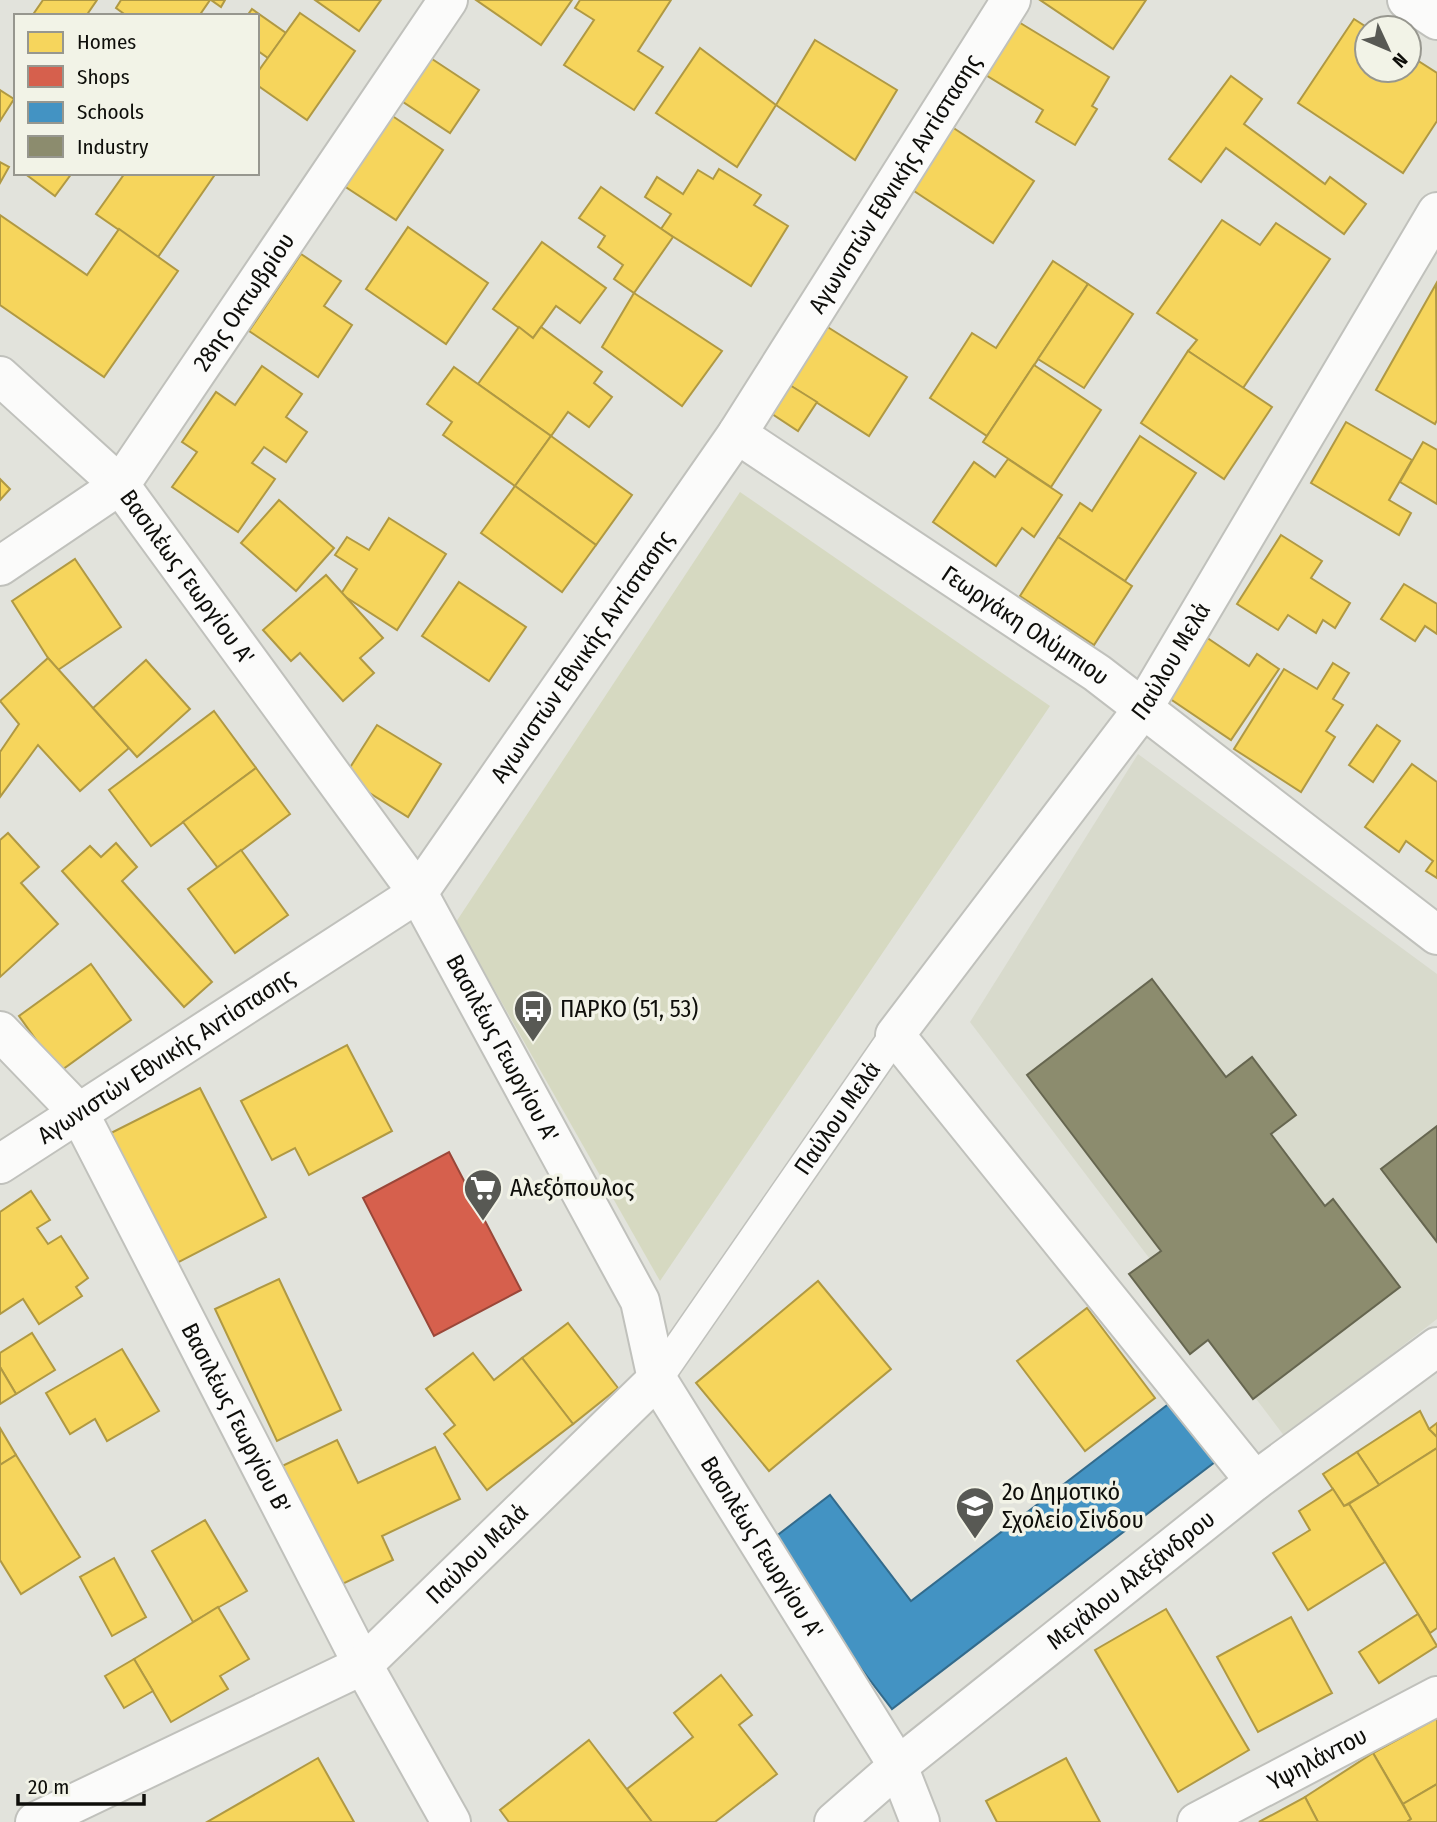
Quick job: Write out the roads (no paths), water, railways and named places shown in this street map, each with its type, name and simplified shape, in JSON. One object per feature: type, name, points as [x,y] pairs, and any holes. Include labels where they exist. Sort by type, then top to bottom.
[{"type":"street","name":"28ης Οκτωβρίου","points":[[0,566],[120,485],[448,0]]},
{"type":"street","name":"Αγωνιστών Εθνικής Αντίστασης","points":[[0,1164],[418,893],[737,434],[1011,0]]},
{"type":"street","points":[[1407,0],[1437,20]]},
{"type":"street","name":"Παύλου Μελά","points":[[35,1822],[363,1665],[657,1379],[895,1035],[1142,710],[1437,212]]},
{"type":"street","name":"Βασιλέως Γεωργίου Α'","points":[[0,376],[120,485],[418,893],[640,1301],[657,1379],[898,1766],[920,1822]]},
{"type":"street","name":"Γεωργάκη Ολύμπιου","points":[[737,434],[1097,673],[1437,934]]},
{"type":"street","name":"Βασιλέως Γεωργίου Β'","points":[[0,1031],[79,1113],[363,1665],[451,1822]]},
{"type":"street","points":[[895,1035],[1255,1481]]},
{"type":"street","name":"Μεγάλου Αλεξάνδρου","points":[[834,1822],[898,1766],[1255,1481],[1437,1347]]},
{"type":"street","name":"Υψηλάντου","points":[[1197,1822],[1437,1696]]},
{"type":"place","name":"ΠΑΡΚΟ (51, 53)","points":[[533,1043]]},
{"type":"place","name":"Αλεξόπουλος","points":[[483,1222]]},
{"type":"place","name":"2o Δημοτικό Σχολείο Σίνδου","points":[[975,1540]]}]
